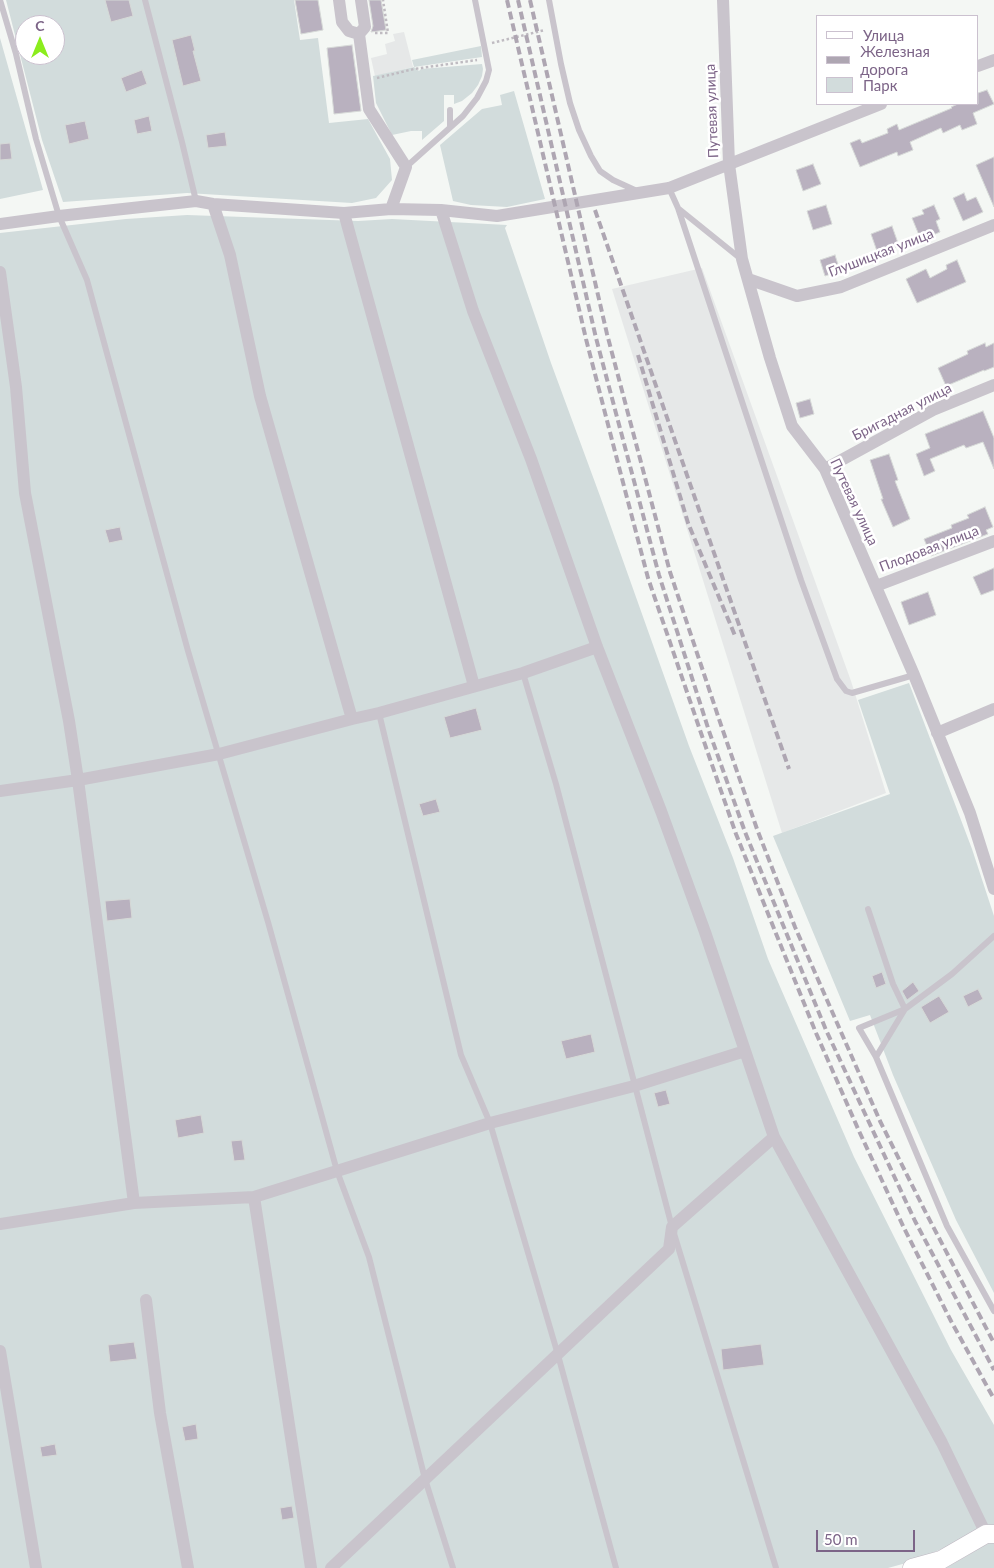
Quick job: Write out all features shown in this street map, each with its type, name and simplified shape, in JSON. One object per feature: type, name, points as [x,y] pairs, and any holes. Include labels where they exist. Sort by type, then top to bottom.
[{"type":"street","points":[[339,0],[342,22],[349,32],[359,34]]},
{"type":"street","points":[[361,0],[365,27],[359,34],[369,109],[406,167],[391,209]]},
{"type":"street","name":"Путевая улица","points":[[723,0],[730,164],[742,259],[792,426],[825,469],[914,675],[970,813],[994,889]]},
{"type":"street","points":[[979,66],[994,60]]},
{"type":"street","points":[[0,224],[196,201],[213,204],[344,213],[391,209],[441,210],[497,216],[669,188],[878,105]]},
{"type":"street","points":[[213,204],[230,255],[260,396],[352,719]]},
{"type":"street","points":[[441,210],[473,311],[531,459],[597,647],[695,904],[774,1137],[990,1534],[941,1564],[912,1568]]},
{"type":"street","points":[[344,213],[474,686]]},
{"type":"street","name":"Глушицкая улица","points":[[748,279],[797,296],[841,287],[994,225]]},
{"type":"street","points":[[0,272],[16,386],[25,494],[78,780],[134,1203]]},
{"type":"street","name":"Бригадная улица","points":[[825,469],[933,410],[994,385]]},
{"type":"street","name":"Плодовая улица","points":[[876,586],[994,541]]},
{"type":"street","points":[[0,791],[78,780],[219,754],[352,719],[379,714],[523,673],[597,647]]},
{"type":"street","points":[[937,733],[994,709]]},
{"type":"street","points":[[0,1224],[134,1203],[254,1196],[490,1123],[634,1086],[745,1050]]},
{"type":"street","points":[[331,1568],[669,1249],[672,1227],[774,1137]]},
{"type":"street","points":[[254,1196],[311,1568]]},
{"type":"street","points":[[146,1300],[160,1414],[188,1568]]},
{"type":"street","points":[[0,1351],[36,1568]]},
{"type":"lane","points":[[0,0],[16,54],[36,139],[59,216],[87,280],[188,651],[268,922],[337,1171],[369,1257],[424,1479],[452,1568]]},
{"type":"lane","points":[[145,0],[196,201]]},
{"type":"lane","points":[[406,167],[463,116],[477,98],[486,81],[489,70],[475,0]]},
{"type":"lane","points":[[549,0],[570,103],[579,130],[591,156],[600,171],[612,180],[641,192]]},
{"type":"lane","points":[[0,28],[8,27]]},
{"type":"lane","points":[[450,110],[450,127]]},
{"type":"lane","points":[[669,188],[678,208],[792,553],[837,679],[846,691],[852,693],[914,675]]},
{"type":"lane","points":[[678,208],[742,259]]},
{"type":"lane","points":[[523,673],[556,784],[672,1227],[776,1568]]},
{"type":"lane","points":[[379,714],[462,1055],[490,1123],[558,1355],[616,1568]]},
{"type":"lane","points":[[868,909],[893,984],[905,1009]]},
{"type":"lane","points":[[994,936],[952,974],[905,1009],[859,1028],[876,1057],[947,1226],[994,1311]]},
{"type":"lane","points":[[876,1057],[905,1009]]},
{"type":"path","points":[[359,34],[388,33],[383,0]]},
{"type":"path","points":[[366,80],[414,68],[487,58],[492,43],[554,28]]},
{"type":"shaded area","points":[[404,32],[413,67],[375,76],[371,58],[387,54],[385,44],[395,41],[393,34]]},
{"type":"shaded area","points":[[702,268],[851,681],[886,793],[782,833],[612,289]]},
{"type":"green space","points":[[6,0],[294,0],[300,40],[318,38],[329,123],[368,119],[390,159],[392,180],[376,198],[352,203],[187,193],[63,202],[42,140],[23,65],[65,65],[65,15],[15,15],[15,35]]},
{"type":"green space","points":[[0,38],[43,190],[0,199]]},
{"type":"green space","points":[[481,46],[482,57],[414,67],[412,60]]},
{"type":"green space","points":[[482,64],[482,76],[472,93],[462,101],[454,104],[454,95],[444,95],[444,121],[422,140],[422,131],[392,135],[376,103],[373,76],[414,67],[419,71],[421,69]]},
{"type":"green space","points":[[514,91],[545,199],[507,207],[471,205],[453,201],[440,145],[482,109],[502,105],[500,95]]},
{"type":"green space","points":[[187,215],[358,221],[392,219],[507,225],[505,228],[551,363],[689,746],[733,858],[768,959],[854,1157],[951,1350],[994,1425],[994,1527],[917,1560],[888,1568],[0,1568],[0,233],[126,219]]},
{"type":"green space","points":[[909,683],[972,849],[994,916],[994,1293],[956,1220],[893,1075],[870,1015],[850,1021],[773,836],[890,794],[858,700]]},
{"type":"green space","points":[[990,1542],[994,1542],[994,1568],[946,1568]]},
{"type":"building","points":[[105,0],[129,0],[133,16],[111,22]]},
{"type":"building","points":[[295,0],[318,0],[323,30],[301,34]]},
{"type":"building","points":[[369,0],[381,0],[386,30],[371,32],[373,26]]},
{"type":"building","points":[[191,35],[201,81],[183,86],[172,40]]},
{"type":"building","points":[[352,45],[361,111],[334,114],[327,48]]},
{"type":"building","points":[[142,70],[147,84],[126,92],[121,78]]},
{"type":"building","points":[[987,90],[994,104],[973,113],[977,124],[962,130],[960,125],[943,133],[941,128],[910,142],[913,150],[898,156],[897,152],[860,167],[850,143],[860,139],[862,143],[888,133],[887,129],[897,124],[899,130],[956,105],[979,105],[979,93]]},
{"type":"building","points":[[149,116],[152,131],[137,134],[134,120]]},
{"type":"building","points":[[85,121],[89,139],[69,144],[65,125]]},
{"type":"building","points":[[225,132],[227,146],[208,148],[206,135]]},
{"type":"building","points":[[10,143],[12,159],[0,160],[0,144]]},
{"type":"building","points":[[994,157],[994,207],[976,165]]},
{"type":"building","points":[[813,164],[821,184],[803,191],[796,170]]},
{"type":"building","points":[[964,193],[967,201],[976,197],[983,212],[963,221],[953,198]]},
{"type":"building","points":[[826,205],[832,224],[813,230],[807,211]]},
{"type":"building","points":[[934,205],[940,219],[936,221],[940,232],[921,240],[912,218],[924,214],[922,210]]},
{"type":"building","points":[[892,226],[899,246],[878,254],[871,234]]},
{"type":"building","points":[[835,255],[840,271],[825,276],[820,260]]},
{"type":"building","points":[[957,260],[966,282],[917,303],[906,279],[926,269],[930,278],[947,269],[946,265]]},
{"type":"building","points":[[985,343],[986,347],[994,343],[994,367],[946,386],[938,368],[968,354],[967,351]]},
{"type":"building","points":[[810,399],[814,414],[800,418],[796,403]]},
{"type":"building","points":[[983,411],[994,438],[994,469],[983,442],[966,448],[964,445],[930,459],[935,471],[924,476],[916,454],[930,448],[925,434]]},
{"type":"building","points":[[889,454],[898,480],[895,481],[910,519],[893,527],[881,499],[883,499],[870,460]]},
{"type":"building","points":[[985,507],[993,527],[986,530],[988,534],[931,556],[924,539],[952,528],[951,525],[969,518],[967,515]]},
{"type":"building","points":[[120,527],[123,540],[109,543],[105,530]]},
{"type":"building","points":[[994,568],[994,590],[981,595],[973,577]]},
{"type":"building","points":[[928,592],[936,615],[909,625],[901,602]]},
{"type":"building","points":[[476,708],[482,730],[450,738],[444,717]]},
{"type":"building","points":[[436,799],[440,812],[423,816],[419,804]]},
{"type":"building","points":[[130,899],[132,918],[107,921],[105,901]]},
{"type":"building","points":[[882,972],[886,984],[876,988],[872,976]]},
{"type":"building","points":[[913,982],[919,991],[907,1000],[902,991]]},
{"type":"building","points":[[978,989],[983,999],[968,1007],[963,996]]},
{"type":"building","points":[[939,996],[949,1012],[930,1023],[921,1007]]},
{"type":"building","points":[[591,1034],[595,1052],[566,1059],[561,1041]]},
{"type":"building","points":[[666,1090],[670,1104],[658,1107],[654,1093]]},
{"type":"building","points":[[201,1115],[204,1133],[178,1138],[175,1120]]},
{"type":"building","points":[[242,1140],[245,1160],[234,1161],[231,1141]]},
{"type":"building","points":[[134,1342],[137,1359],[110,1362],[108,1345]]},
{"type":"building","points":[[761,1344],[764,1365],[723,1370],[721,1349]]},
{"type":"building","points":[[196,1424],[198,1439],[185,1441],[182,1427]]},
{"type":"building","points":[[55,1444],[57,1455],[42,1457],[40,1447]]},
{"type":"building","points":[[292,1506],[294,1518],[282,1520],[280,1508]]},
{"type":"railway","points":[[507,0],[586,339],[648,578],[736,834],[816,1033],[859,1131],[904,1228],[951,1321],[994,1399]]},
{"type":"railway","points":[[518,0],[596,338],[659,575],[709,731],[745,832],[826,1030],[915,1221],[994,1370]]},
{"type":"railway","points":[[530,0],[607,334],[670,572],[722,728],[757,829],[795,927],[880,1121],[994,1343]]},
{"type":"railway","points":[[595,210],[789,769]]},
{"type":"railway","points":[[638,355],[688,523],[736,638]]}]
